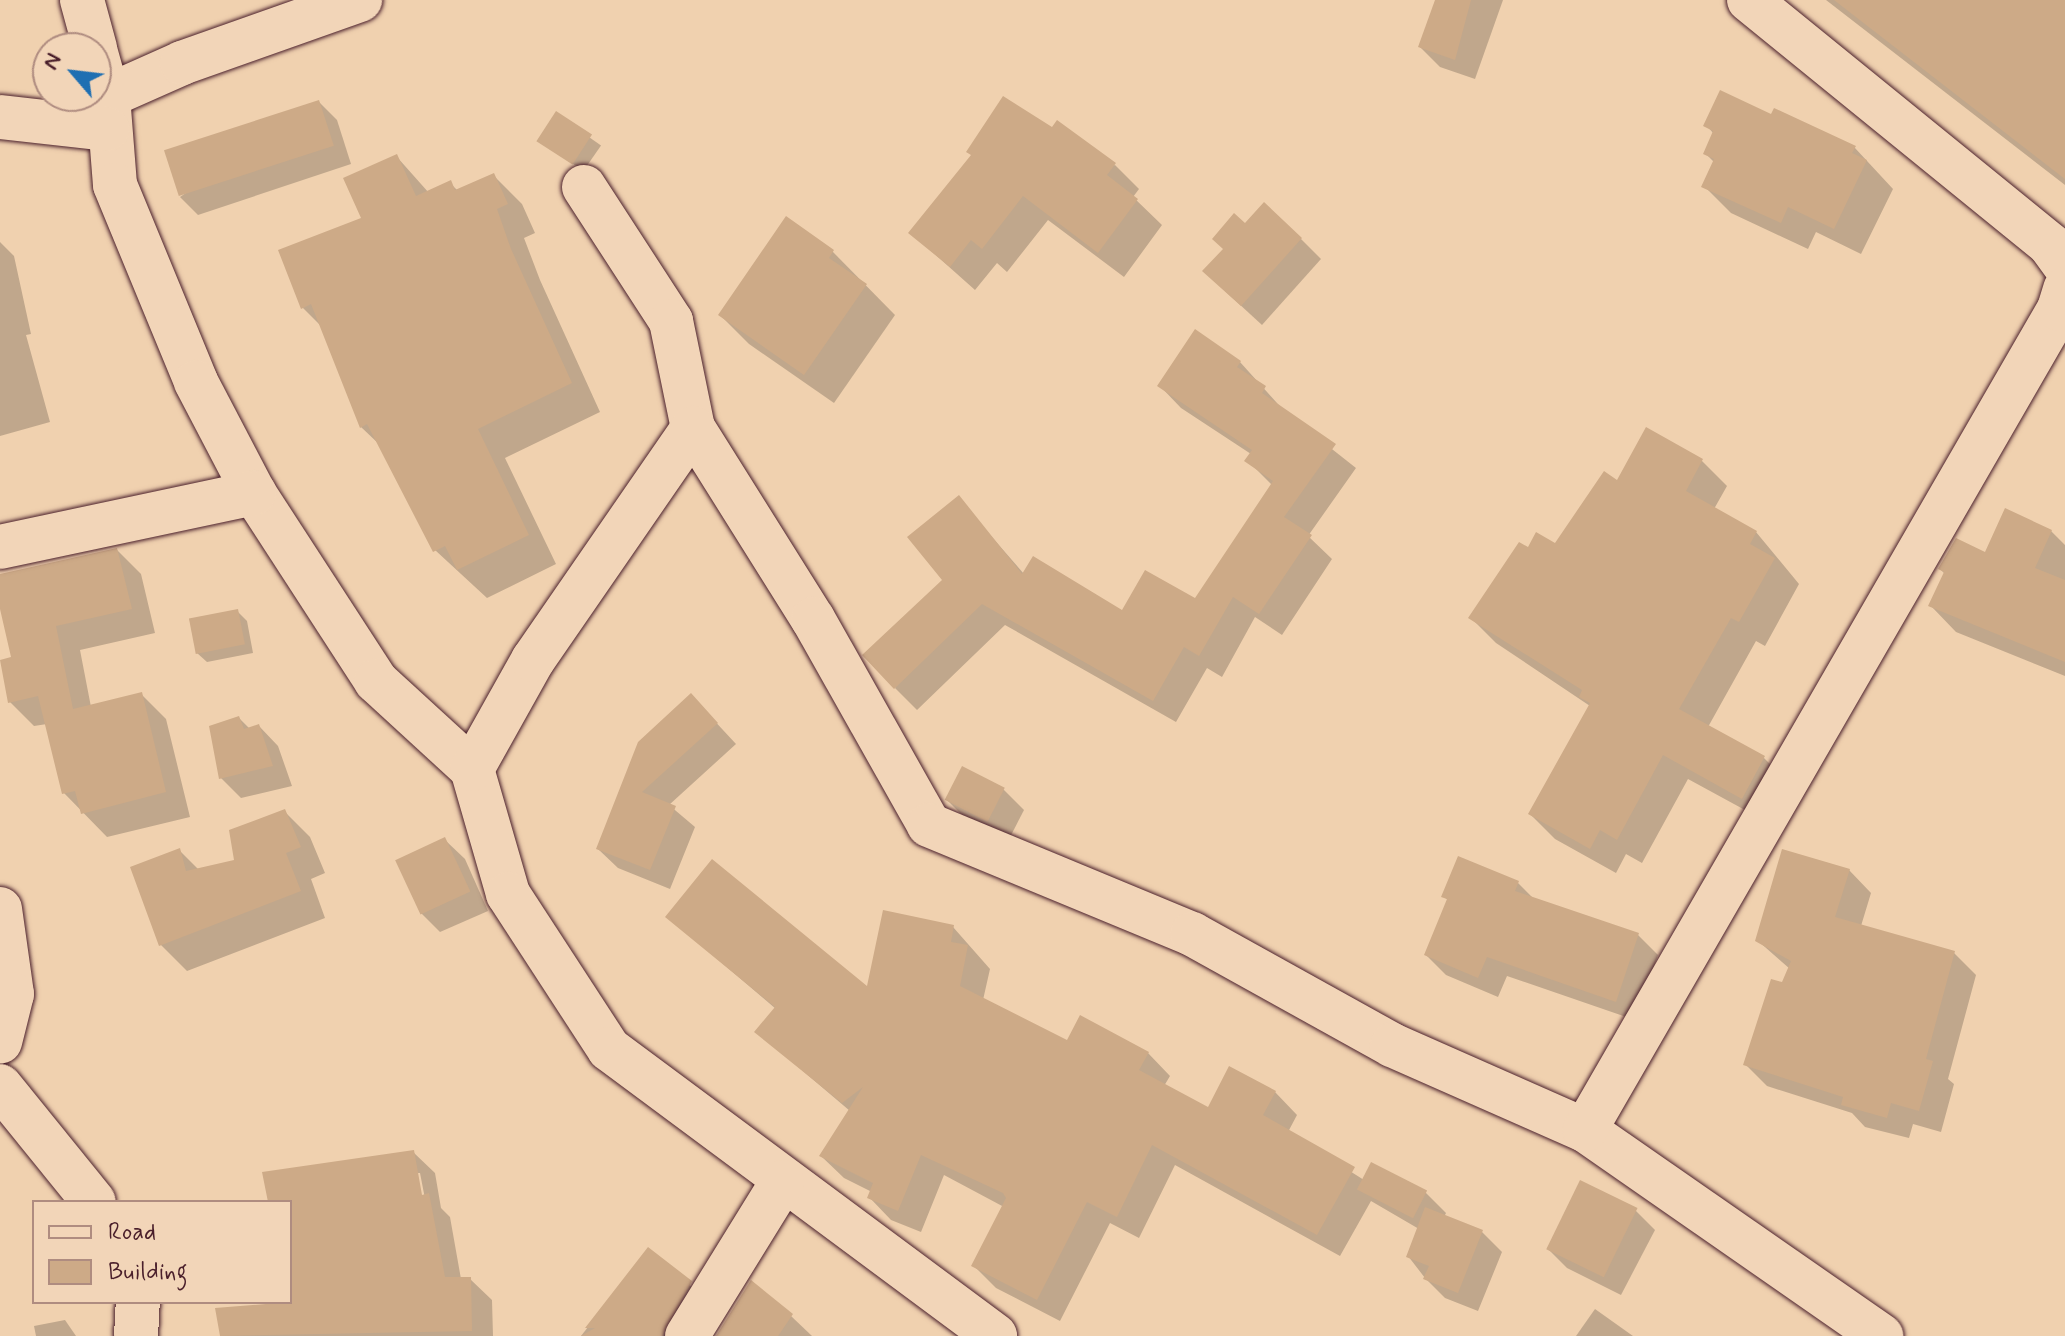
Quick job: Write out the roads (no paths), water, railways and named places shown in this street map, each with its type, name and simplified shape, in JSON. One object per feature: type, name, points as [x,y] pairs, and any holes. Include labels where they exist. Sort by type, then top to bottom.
[{"type":"street","points":[[82,0],[90,32]]},
{"type":"street","points":[[0,117],[107,113],[182,63],[360,0]]},
{"type":"street","points":[[1749,0],[2050,245],[2065,266]]},
{"type":"street","points":[[107,113],[115,185],[196,382],[254,493],[376,681],[472,769],[508,894],[609,1049],[782,1182],[995,1336]]},
{"type":"street","points":[[584,187],[671,321],[693,428],[813,619],[929,825],[1192,934],[1392,1045],[1585,1130],[1881,1336]]},
{"type":"street","points":[[1585,1130],[2059,309],[2065,289]]},
{"type":"street","points":[[472,769],[533,660],[693,428]]},
{"type":"street","points":[[0,547],[254,493]]},
{"type":"street","points":[[0,909],[12,994],[0,1042]]},
{"type":"street","points":[[0,1086],[92,1200]]},
{"type":"street","points":[[687,1336],[782,1182]]},
{"type":"street","points":[[136,1336],[138,1304]]}]
